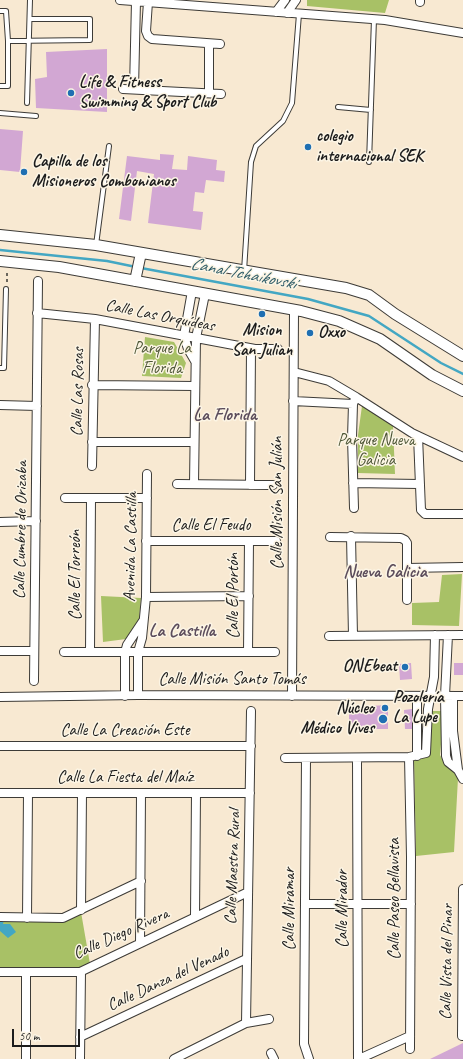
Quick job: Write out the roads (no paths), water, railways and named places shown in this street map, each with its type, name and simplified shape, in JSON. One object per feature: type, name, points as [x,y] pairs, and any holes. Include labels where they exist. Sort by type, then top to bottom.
[{"type":"street","points":[[120,0],[374,19],[463,33]]},
{"type":"street","points":[[276,12],[285,0]]},
{"type":"street","points":[[287,13],[296,0]]},
{"type":"street","points":[[134,89],[136,1]]},
{"type":"street","points":[[148,2],[146,31],[148,36],[152,39],[220,44]]},
{"type":"street","points":[[209,44],[209,93]]},
{"type":"street","points":[[123,89],[221,94]]},
{"type":"street","points":[[0,235],[96,245],[140,258],[244,271],[346,288],[369,295],[395,314],[463,356]]},
{"type":"street","points":[[136,277],[140,258]]},
{"type":"street","points":[[4,262],[60,267],[136,277],[205,294],[294,310],[339,321],[380,339],[432,375],[463,391]]},
{"type":"street","name":"Calle Cumbre de Orizaba","points":[[34,681],[38,281]]},
{"type":"street","points":[[192,291],[184,336],[195,362]]},
{"type":"street","points":[[194,484],[196,338],[205,294]]},
{"type":"street","name":"Calle Misión San Julián","points":[[292,696],[294,310]]},
{"type":"street","name":"Calle Las Orquídeas","points":[[37,313],[95,319],[251,348],[278,350]]},
{"type":"street","name":"Calle Las Rosas","points":[[92,466],[92,385],[95,319]]},
{"type":"street","points":[[250,485],[251,348]]},
{"type":"street","points":[[294,372],[328,381],[355,400],[418,436],[463,457]]},
{"type":"street","points":[[92,385],[195,386]]},
{"type":"street","points":[[294,401],[355,400]]},
{"type":"street","points":[[354,508],[353,483],[355,400]]},
{"type":"street","points":[[0,405],[37,406]]},
{"type":"street","points":[[418,436],[421,510],[425,514],[463,514]]},
{"type":"street","points":[[92,442],[194,442]]},
{"type":"street","name":"Avenida La Castilla","points":[[138,695],[138,652],[142,638],[146,597],[147,474]]},
{"type":"street","points":[[353,483],[419,484]]},
{"type":"street","points":[[177,484],[273,485]]},
{"type":"street","points":[[65,498],[147,498]]},
{"type":"street","name":"Calle El Torreón","points":[[90,652],[91,498]]},
{"type":"street","points":[[0,522],[36,522]]},
{"type":"street","points":[[351,536],[353,636]]},
{"type":"street","points":[[330,537],[351,536],[401,538],[405,540],[408,600]]},
{"type":"street","name":"Calle El Feudo","points":[[146,541],[276,541]]},
{"type":"street","name":"Calle El Portón","points":[[248,652],[249,541]]},
{"type":"street","points":[[407,568],[463,567]]},
{"type":"street","points":[[146,597],[248,596]]},
{"type":"street","name":"Avenida La Castilla","points":[[125,696],[126,652],[129,642],[143,620]]},
{"type":"street","points":[[285,758],[413,757],[426,753],[430,696],[434,677],[435,635]]},
{"type":"street","points":[[448,635],[449,696],[446,752],[448,762],[458,770],[463,779]]},
{"type":"street","points":[[329,636],[463,635]]},
{"type":"street","points":[[0,651],[34,651]]},
{"type":"street","points":[[64,652],[275,652]]},
{"type":"street","name":"Calle Misión Santo Tomás","points":[[0,698],[138,695],[463,696]]},
{"type":"street","name":"Calle Paseo Bellavista","points":[[410,1049],[413,757],[417,696]]},
{"type":"street","points":[[449,696],[453,731],[460,757],[458,770]]},
{"type":"street","name":"Calle Maestra Rural","points":[[246,1024],[251,711]]},
{"type":"street","name":"Calle La Creación Este","points":[[0,746],[251,746]]},
{"type":"street","points":[[446,752],[460,757]]},
{"type":"street","name":"Calle Miramar","points":[[306,758],[304,1044],[307,1056]]},
{"type":"street","name":"Calle Mirador","points":[[357,758],[358,1059]]},
{"type":"street","name":"Calle La Fiesta del Maíz","points":[[0,793],[250,793]]},
{"type":"street","points":[[27,918],[28,793]]},
{"type":"street","points":[[81,910],[82,793]]},
{"type":"street","points":[[140,943],[141,793]]},
{"type":"street","points":[[195,916],[196,793]]},
{"type":"street","points":[[0,917],[63,918],[141,881]]},
{"type":"street","name":"Calle Vista del Pinar","points":[[462,1036],[463,889]]},
{"type":"street","name":"Calle Diego Rivera","points":[[0,972],[81,972],[195,916],[248,892]]},
{"type":"street","points":[[305,904],[411,904]]},
{"type":"street","name":"Calle Danza del Venado","points":[[80,1037],[246,959]]},
{"type":"street","points":[[26,972],[26,1059]]},
{"type":"street","points":[[80,1059],[81,972]]},
{"type":"street","points":[[174,1059],[246,1024],[269,1019]]},
{"type":"street","points":[[358,1059],[410,1036]]},
{"type":"street","points":[[307,1056],[315,1059]]},
{"type":"lane","points":[[27,103],[30,0]]},
{"type":"lane","points":[[0,11],[6,11],[8,41],[8,86],[0,86]]},
{"type":"lane","points":[[244,271],[251,162],[256,146],[283,121],[292,103],[299,14]]},
{"type":"lane","points":[[8,41],[90,40],[90,19],[30,19]]},
{"type":"lane","points":[[369,162],[374,19]]},
{"type":"lane","points":[[338,108],[371,110]]},
{"type":"lane","points":[[0,113],[36,116]]},
{"type":"lane","points":[[96,245],[109,146]]},
{"type":"lane","points":[[0,368],[4,368],[6,289]]},
{"type":"water","points":[[0,920],[4,920],[3,924],[10,924],[16,932],[8,938],[0,931]]},
{"type":"waterway","name":"Canal Tchaikovski","points":[[0,250],[107,261],[136,267]]},
{"type":"waterway","name":"Canal Tchaikovski","points":[[141,268],[308,299],[369,316],[441,363],[463,374]]},
{"type":"place","name":"Life & Fitness Swimming & Sport Club","points":[[71,93]]},
{"type":"place","name":"colegio internacional SEK","points":[[308,147]]},
{"type":"place","name":"Capilla de los Misioneros Combonianos","points":[[24,172]]},
{"type":"place","name":"Mision San Julian","points":[[262,314]]},
{"type":"place","name":"Oxxo","points":[[310,333]]},
{"type":"place","name":"ONEbeat","points":[[405,667]]},
{"type":"place","name":"Pozolería La Lupe","points":[[385,708]]},
{"type":"place","name":"Núcleo Médico Vives","points":[[383,719]]},
{"type":"district","name":"La Florida","points":[[225,415]]},
{"type":"district","name":"Nueva Galicia","points":[[385,572]]},
{"type":"district","name":"La Castilla","points":[[182,631]]},
{"type":"park label","name":"Parque La Florida","points":[[162,359]]},
{"type":"park label","name":"Parque Nueva Galicia","points":[[376,451]]}]
